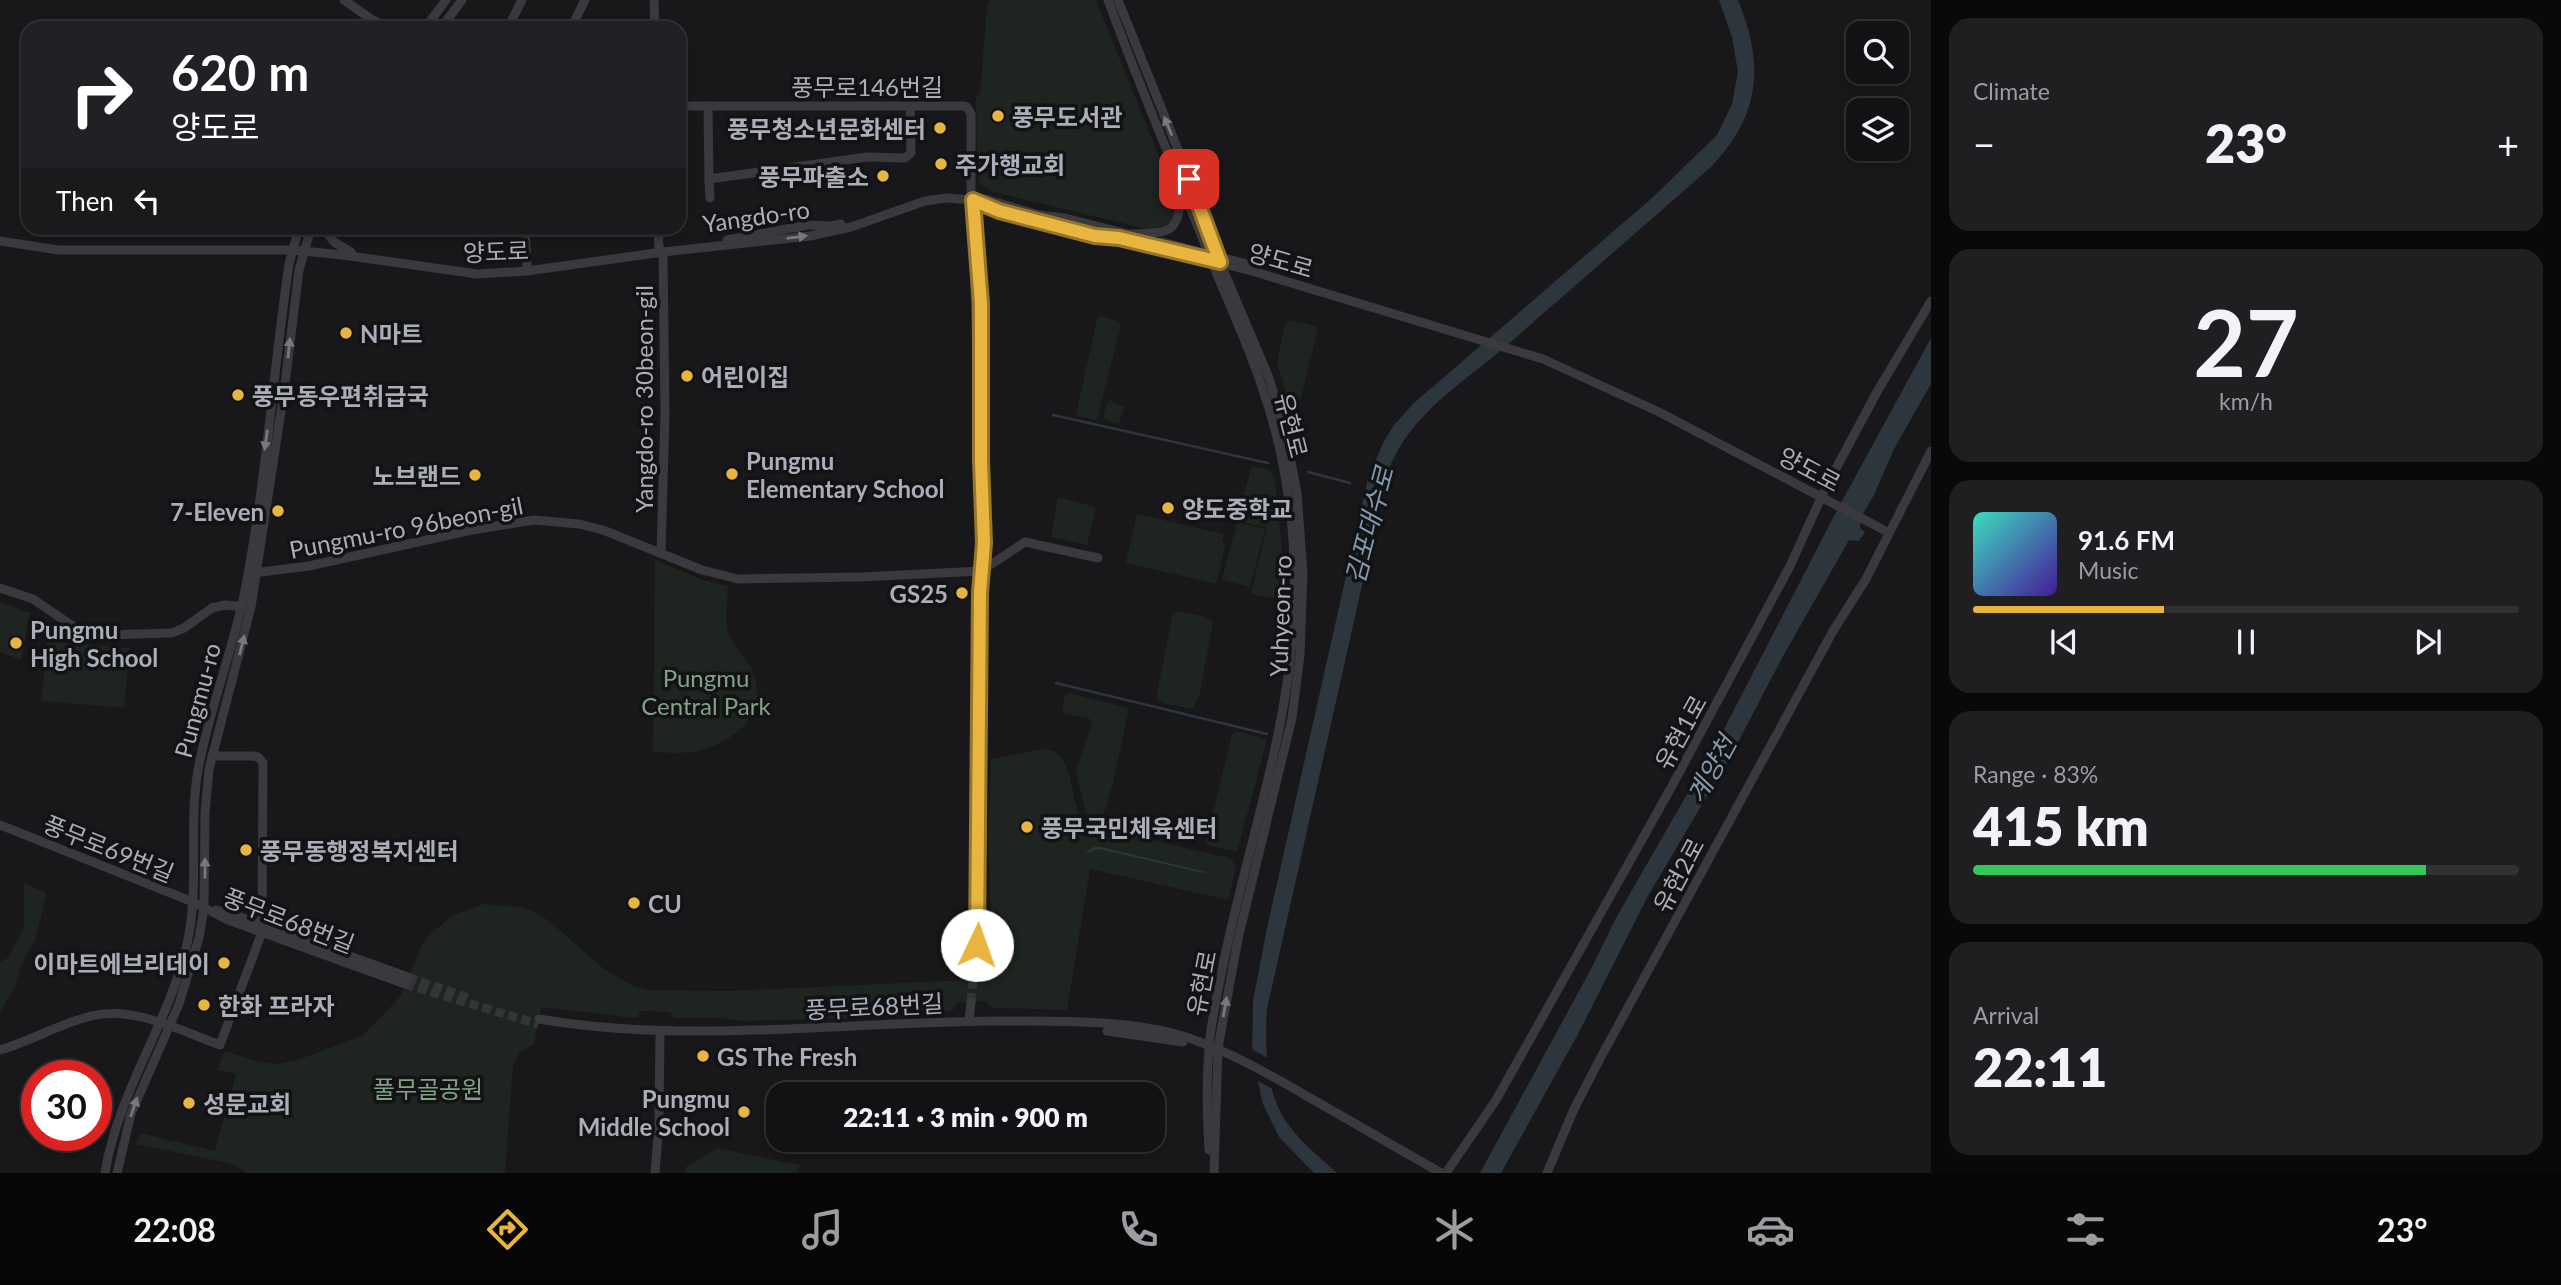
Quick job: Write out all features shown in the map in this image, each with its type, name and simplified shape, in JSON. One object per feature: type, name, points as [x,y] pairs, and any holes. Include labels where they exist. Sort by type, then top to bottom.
[{"type":"street","points":[[344,0],[377,21]]},
{"type":"street","points":[[430,21],[446,0]]},
{"type":"street","points":[[446,21],[462,0]]},
{"type":"street","points":[[513,21],[522,0]]},
{"type":"street","points":[[575,21],[586,0]]},
{"type":"street","points":[[654,0],[655,21]]},
{"type":"street","points":[[1108,0],[1182,188],[1214,257]]},
{"type":"street","name":"Yuhyeon-ro","points":[[1118,0],[1211,232],[1214,257],[1266,370],[1287,439],[1297,493],[1303,591],[1300,655],[1292,718],[1213,1047],[1211,1173]]},
{"type":"street","points":[[709,179],[867,157],[905,158],[911,153],[910,105]]},
{"type":"street","name":"풍무로146번길","points":[[686,106],[968,107],[972,121],[972,197]]},
{"type":"street","points":[[708,106],[710,198]]},
{"type":"street","points":[[1130,234],[1157,233],[1173,226],[1178,218],[1182,188]]},
{"type":"street","name":"Yangdo-ro","points":[[0,241],[58,250],[351,251],[464,270],[527,267],[661,250],[808,225],[831,226],[923,196],[946,193],[1039,215],[1065,218],[1214,257]]},
{"type":"street","points":[[972,197],[981,304],[984,533],[977,814],[979,893],[973,980]]},
{"type":"street","name":"양도로","points":[[972,197],[999,211],[1083,233],[1214,257],[1513,348],[1545,355],[1614,385],[1886,529]]},
{"type":"street","name":"Pungmu-ro","points":[[252,573],[292,250],[297,235]]},
{"type":"street","name":"Pungmu-ro","points":[[105,1173],[119,1114],[189,976],[204,908],[205,813],[212,756],[246,607],[304,249],[309,235]]},
{"type":"street","points":[[328,235],[334,242],[351,251]]},
{"type":"street","points":[[525,235],[527,267]]},
{"type":"street","name":"Yangdo-ro 30beon-gil","points":[[659,235],[665,414],[661,553]]},
{"type":"street","name":"양도로","points":[[304,249],[477,274],[527,271],[661,250]]},
{"type":"street","name":"유현1로","points":[[1446,1173],[1500,1092],[1678,775],[1790,566],[1877,392],[1931,301]]},
{"type":"street","name":"유현2로","points":[[1547,1173],[1574,1109],[1601,1057],[1833,631],[1866,579],[1886,529],[1931,451]]},
{"type":"street","name":"Pungmu-ro 96beon-gil","points":[[252,573],[309,566],[521,521],[565,522],[591,526],[713,574],[751,580],[981,571]]},
{"type":"street","points":[[981,571],[1025,542],[1098,558]]},
{"type":"street","points":[[0,588],[37,601],[77,629],[103,635],[172,633],[184,628],[212,608],[225,605],[246,607]]},
{"type":"street","name":"Pungmu-ro","points":[[117,1173],[131,1114],[164,1025],[187,943],[192,902],[194,804],[198,767],[246,607]]},
{"type":"street","points":[[0,1050],[95,1015],[130,1015],[220,1045],[262,928],[263,763],[253,756],[212,756]]},
{"type":"street","name":"풍무로69번길","points":[[0,825],[204,908]]},
{"type":"street","name":"풍무로68번길","points":[[204,908],[407,980]]},
{"type":"street","points":[[969,1021],[971,1002]]},
{"type":"street","name":"풍무로68번길","points":[[539,1021],[659,1033],[741,1036],[928,1027],[1056,1027],[1098,1030],[1213,1047]]},
{"type":"street","name":"풍무로68번길","points":[[659,1033],[969,1021],[1055,1021],[1127,1027],[1188,1038],[1242,1059],[1441,1173]]},
{"type":"street","points":[[655,1173],[659,1122],[659,1033]]},
{"type":"green space","points":[[991,0],[1096,0],[1175,196],[1176,210],[1166,225],[1146,229],[990,191],[980,184],[977,173],[976,95],[980,95],[987,6]]},
{"type":"green space","points":[[1100,316],[1118,321],[1121,325],[1097,420],[1076,414],[1097,319]]},
{"type":"green space","points":[[1289,320],[1316,326],[1318,329],[1295,421],[1277,363],[1285,324]]},
{"type":"green space","points":[[1110,400],[1124,407],[1119,424],[1103,419],[1106,404]]},
{"type":"green space","points":[[1252,466],[1271,470],[1275,480],[1283,557],[1282,600],[1251,592],[1267,528],[1240,521],[1237,517]]},
{"type":"green space","points":[[1058,497],[1096,507],[1087,545],[1051,537]]},
{"type":"green space","points":[[1137,514],[1224,534],[1222,542],[1226,543],[1216,584],[1126,563]]},
{"type":"green space","points":[[1237,522],[1265,529],[1250,587],[1222,580]]},
{"type":"green space","name":"Pungmu Central Park","points":[[655,560],[703,580],[728,586],[726,617],[729,635],[751,668],[756,681],[755,706],[744,726],[725,740],[702,750],[684,753],[653,752]]},
{"type":"green space","points":[[0,602],[30,613],[21,660],[0,652]]},
{"type":"green space","points":[[1178,611],[1206,617],[1213,622],[1199,697],[1192,709],[1162,703],[1156,699],[1172,617]]},
{"type":"green space","points":[[47,641],[130,648],[124,708],[41,701]]},
{"type":"green space","points":[[1069,693],[1129,708],[1113,783],[1101,823],[1093,821],[1086,814],[1076,772],[1092,722],[1090,719],[1062,713],[1065,695]]},
{"type":"green space","points":[[1237,731],[1267,740],[1237,852],[1211,846],[1206,842],[1232,734]]},
{"type":"green space","name":"풀무골공원","points":[[1043,749],[1054,751],[1066,766],[1076,806],[1085,824],[1228,858],[1236,868],[1228,900],[1090,869],[1067,1010],[994,1008],[985,1001],[957,1003],[953,1010],[945,1012],[742,1021],[677,1018],[670,1012],[641,1011],[637,1018],[541,1007],[534,1044],[520,1052],[513,1065],[505,1173],[246,1173],[228,1163],[135,1144],[141,1133],[215,1151],[236,1074],[217,1070],[225,1051],[260,1062],[277,1064],[300,1059],[362,1036],[400,997],[422,945],[429,935],[453,915],[484,904],[520,907],[535,912],[603,968],[631,985],[647,990],[729,991],[986,979],[991,923],[988,832],[991,759]]},
{"type":"green space","points":[[24,883],[47,893],[35,940],[20,968],[15,988],[0,1012],[0,962],[8,958],[24,927]]},
{"type":"green space","points":[[717,1148],[800,1165],[798,1173],[685,1173],[686,1167]]},
{"type":"water","name":"김포대수로","points":[[1719,0],[1738,0],[1747,24],[1754,68],[1748,109],[1727,149],[1710,168],[1424,415],[1397,452],[1387,474],[1267,1009],[1268,1064],[1277,1105],[1295,1133],[1337,1173],[1314,1173],[1279,1137],[1263,1104],[1252,1055],[1253,1001],[1368,478],[1384,441],[1414,403],[1652,198],[1717,135],[1732,104],[1738,72],[1732,37]]},
{"type":"water","name":"계양천","points":[[1931,338],[1931,384],[1894,449],[1861,517],[1860,528],[1865,532],[1859,541],[1849,540],[1782,658],[1733,752],[1648,896],[1577,1036],[1501,1173],[1480,1173],[1616,918],[1721,735],[1835,514]]},
{"type":"water","points":[[1094,847],[1210,873],[1099,849],[1084,854]]},
{"type":"pier","points":[[1248,1047],[1271,1060],[1278,1092],[1252,1078]]},
{"type":"waterway","points":[[1053,415],[1268,463]]},
{"type":"waterway","points":[[1308,472],[1350,483]]},
{"type":"waterway","points":[[1056,683],[1267,734]]},
{"type":"tunnel","points":[[408,977],[471,999]]},
{"type":"tunnel","points":[[971,1002],[973,980]]},
{"type":"tunnel","points":[[405,984],[538,1024]]},
{"type":"place","name":"풍무도서관","points":[[998,116]]},
{"type":"place","name":"풍무청소년문화센터","points":[[940,128]]},
{"type":"place","name":"주가행교회","points":[[941,164]]},
{"type":"place","name":"풍무파출소","points":[[883,176]]},
{"type":"place","name":"N마트","points":[[346,333]]},
{"type":"place","name":"어린이집","points":[[687,376]]},
{"type":"place","name":"풍무동우편취급국","points":[[238,395]]},
{"type":"place","name":"Pungmu Elementary School","points":[[732,474]]},
{"type":"place","name":"노브랜드","points":[[475,475]]},
{"type":"place","name":"양도중학교","points":[[1168,508]]},
{"type":"place","name":"7-Eleven","points":[[278,511]]},
{"type":"place","name":"GS25","points":[[962,593]]},
{"type":"place","name":"Pungmu High School","points":[[16,643]]},
{"type":"place","name":"풍무국민체육센터","points":[[1027,827]]},
{"type":"place","name":"풍무동행정복지센터","points":[[246,850]]},
{"type":"place","name":"CU","points":[[634,903]]},
{"type":"place","name":"이마트에브리데이","points":[[224,963]]},
{"type":"place","name":"한화 프라자","points":[[204,1005]]},
{"type":"place","name":"GS The Fresh","points":[[703,1056]]},
{"type":"place","name":"성문교회","points":[[189,1103]]},
{"type":"place","name":"Pungmu Middle School","points":[[744,1112]]},
{"type":"route","points":[[977,945],[980,593],[984,522],[981,488],[980,279],[973,200],[999,211],[1095,236],[1119,238],[1220,262],[1189,179]]}]
